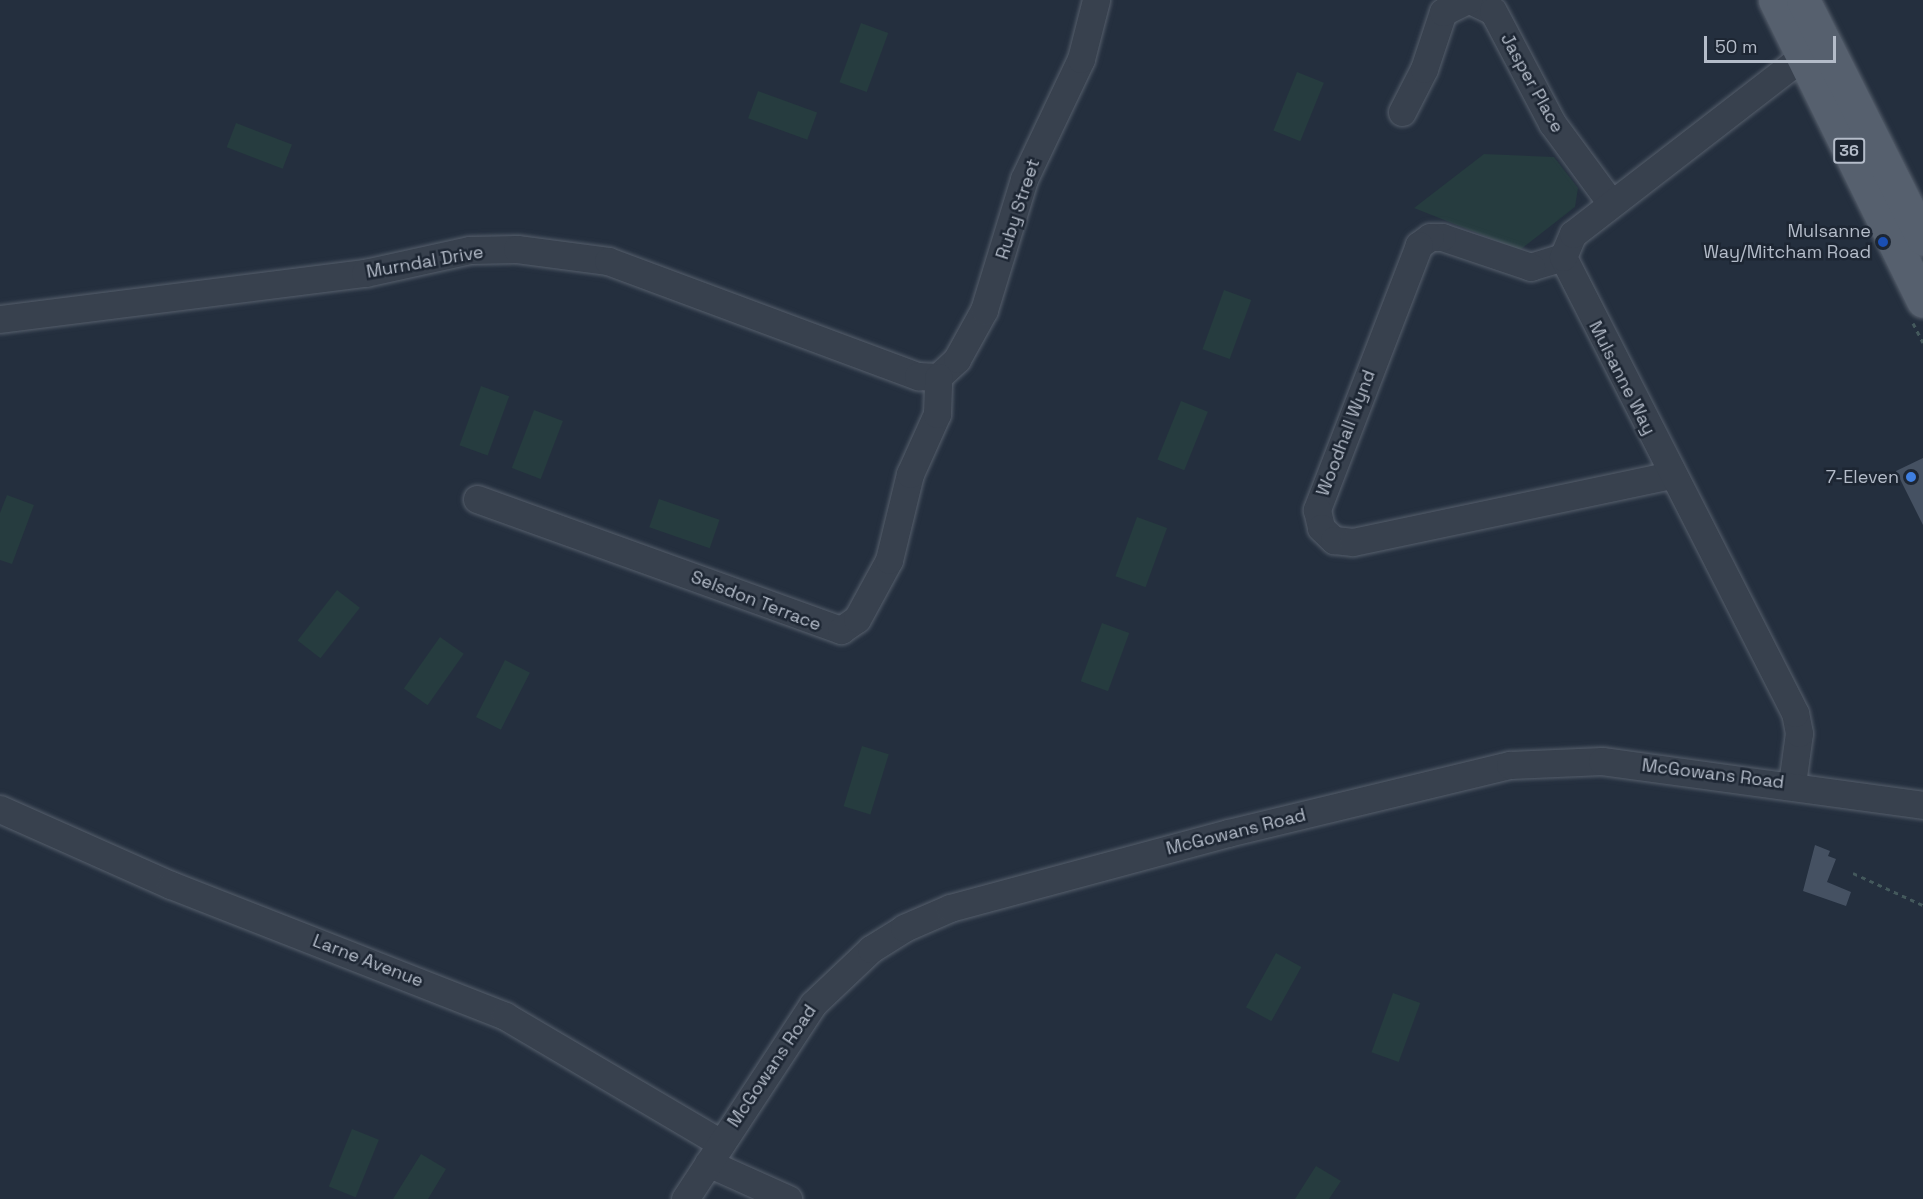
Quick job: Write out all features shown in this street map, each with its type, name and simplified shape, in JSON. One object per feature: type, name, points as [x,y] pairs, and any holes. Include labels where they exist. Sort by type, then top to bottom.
[{"type":"main road","name":"36","points":[[1775,0],[1813,50],[1923,239]]},
{"type":"main road","name":"36","points":[[1803,0],[1813,50],[1923,301]]},
{"type":"street","name":"Ruby Street","points":[[938,377],[957,359],[984,310],[1024,179],[1081,59],[1096,0]]},
{"type":"street","name":"Jasper Place","points":[[1402,112],[1424,69],[1443,12],[1469,0],[1493,11],[1552,123],[1611,202]]},
{"type":"street","points":[[1563,257],[1573,234],[1611,202],[1813,50]]},
{"type":"street","name":"Woodhall Wynd","points":[[1563,257],[1531,267],[1442,237],[1430,237],[1419,245],[1317,510],[1321,528],[1334,540],[1353,542],[1672,475]]},
{"type":"street","name":"Murndal Drive","points":[[0,319],[365,273],[470,250],[517,249],[608,261],[908,373],[938,377]]},
{"type":"street","name":"Mulsanne Way","points":[[1563,257],[1795,713],[1799,733],[1792,784]]},
{"type":"street","name":"Selsdon Terrace","points":[[477,499],[841,630],[857,618],[889,560],[910,474],[937,414],[938,377]]},
{"type":"street","name":"McGowans Road","points":[[685,1199],[794,1029],[843,971],[904,928],[950,908],[1228,833],[1510,765],[1602,761],[1792,784],[1923,805]]},
{"type":"street","name":"Larne Avenue","points":[[0,809],[171,885],[496,1012],[788,1199]]},
{"type":"path","points":[[1852,873],[1923,905]]},
{"type":"green space","points":[[861,23],[888,33],[867,92],[839,82]]},
{"type":"green space","points":[[1297,72],[1324,83],[1300,141],[1273,130]]},
{"type":"green space","points":[[758,91],[817,113],[807,140],[748,118]]},
{"type":"green space","points":[[236,123],[292,145],[283,169],[227,147]]},
{"type":"green space","points":[[1484,154],[1554,157],[1578,188],[1575,207],[1520,250],[1414,208]]},
{"type":"green space","points":[[1224,290],[1251,300],[1230,359],[1202,349]]},
{"type":"green space","points":[[481,386],[509,396],[488,455],[459,445]]},
{"type":"green space","points":[[1181,401],[1208,412],[1184,470],[1157,459]]},
{"type":"green space","points":[[534,410],[563,421],[541,479],[512,468]]},
{"type":"green space","points":[[7,495],[34,505],[12,564],[0,560],[0,513]]},
{"type":"green space","points":[[659,499],[720,520],[710,548],[649,527]]},
{"type":"green space","points":[[1137,517],[1167,528],[1146,587],[1115,576]]},
{"type":"green space","points":[[337,590],[360,608],[320,658],[298,640]]},
{"type":"green space","points":[[1102,623],[1129,633],[1108,691],[1081,681]]},
{"type":"green space","points":[[440,637],[464,654],[428,705],[404,689]]},
{"type":"green space","points":[[505,660],[530,673],[501,730],[476,717]]},
{"type":"green space","points":[[862,746],[889,754],[870,814],[844,806]]},
{"type":"green space","points":[[1276,953],[1301,967],[1271,1021],[1246,1007]]},
{"type":"green space","points":[[1393,993],[1420,1003],[1399,1062],[1371,1052]]},
{"type":"green space","points":[[352,1129],[379,1140],[356,1197],[329,1186]]},
{"type":"green space","points":[[421,1154],[446,1169],[428,1199],[393,1199]]},
{"type":"green space","points":[[1316,1166],[1341,1181],[1329,1199],[1295,1199]]},
{"type":"building","points":[[1923,458],[1923,525],[1896,471]]},
{"type":"building","points":[[1815,845],[1830,851],[1828,856],[1836,859],[1827,882],[1851,892],[1846,906],[1803,891]]},
{"type":"place","name":"Mulsanne Way/Mitcham Road","points":[[1883,242]]},
{"type":"place","name":"7-Eleven","points":[[1911,477]]}]
